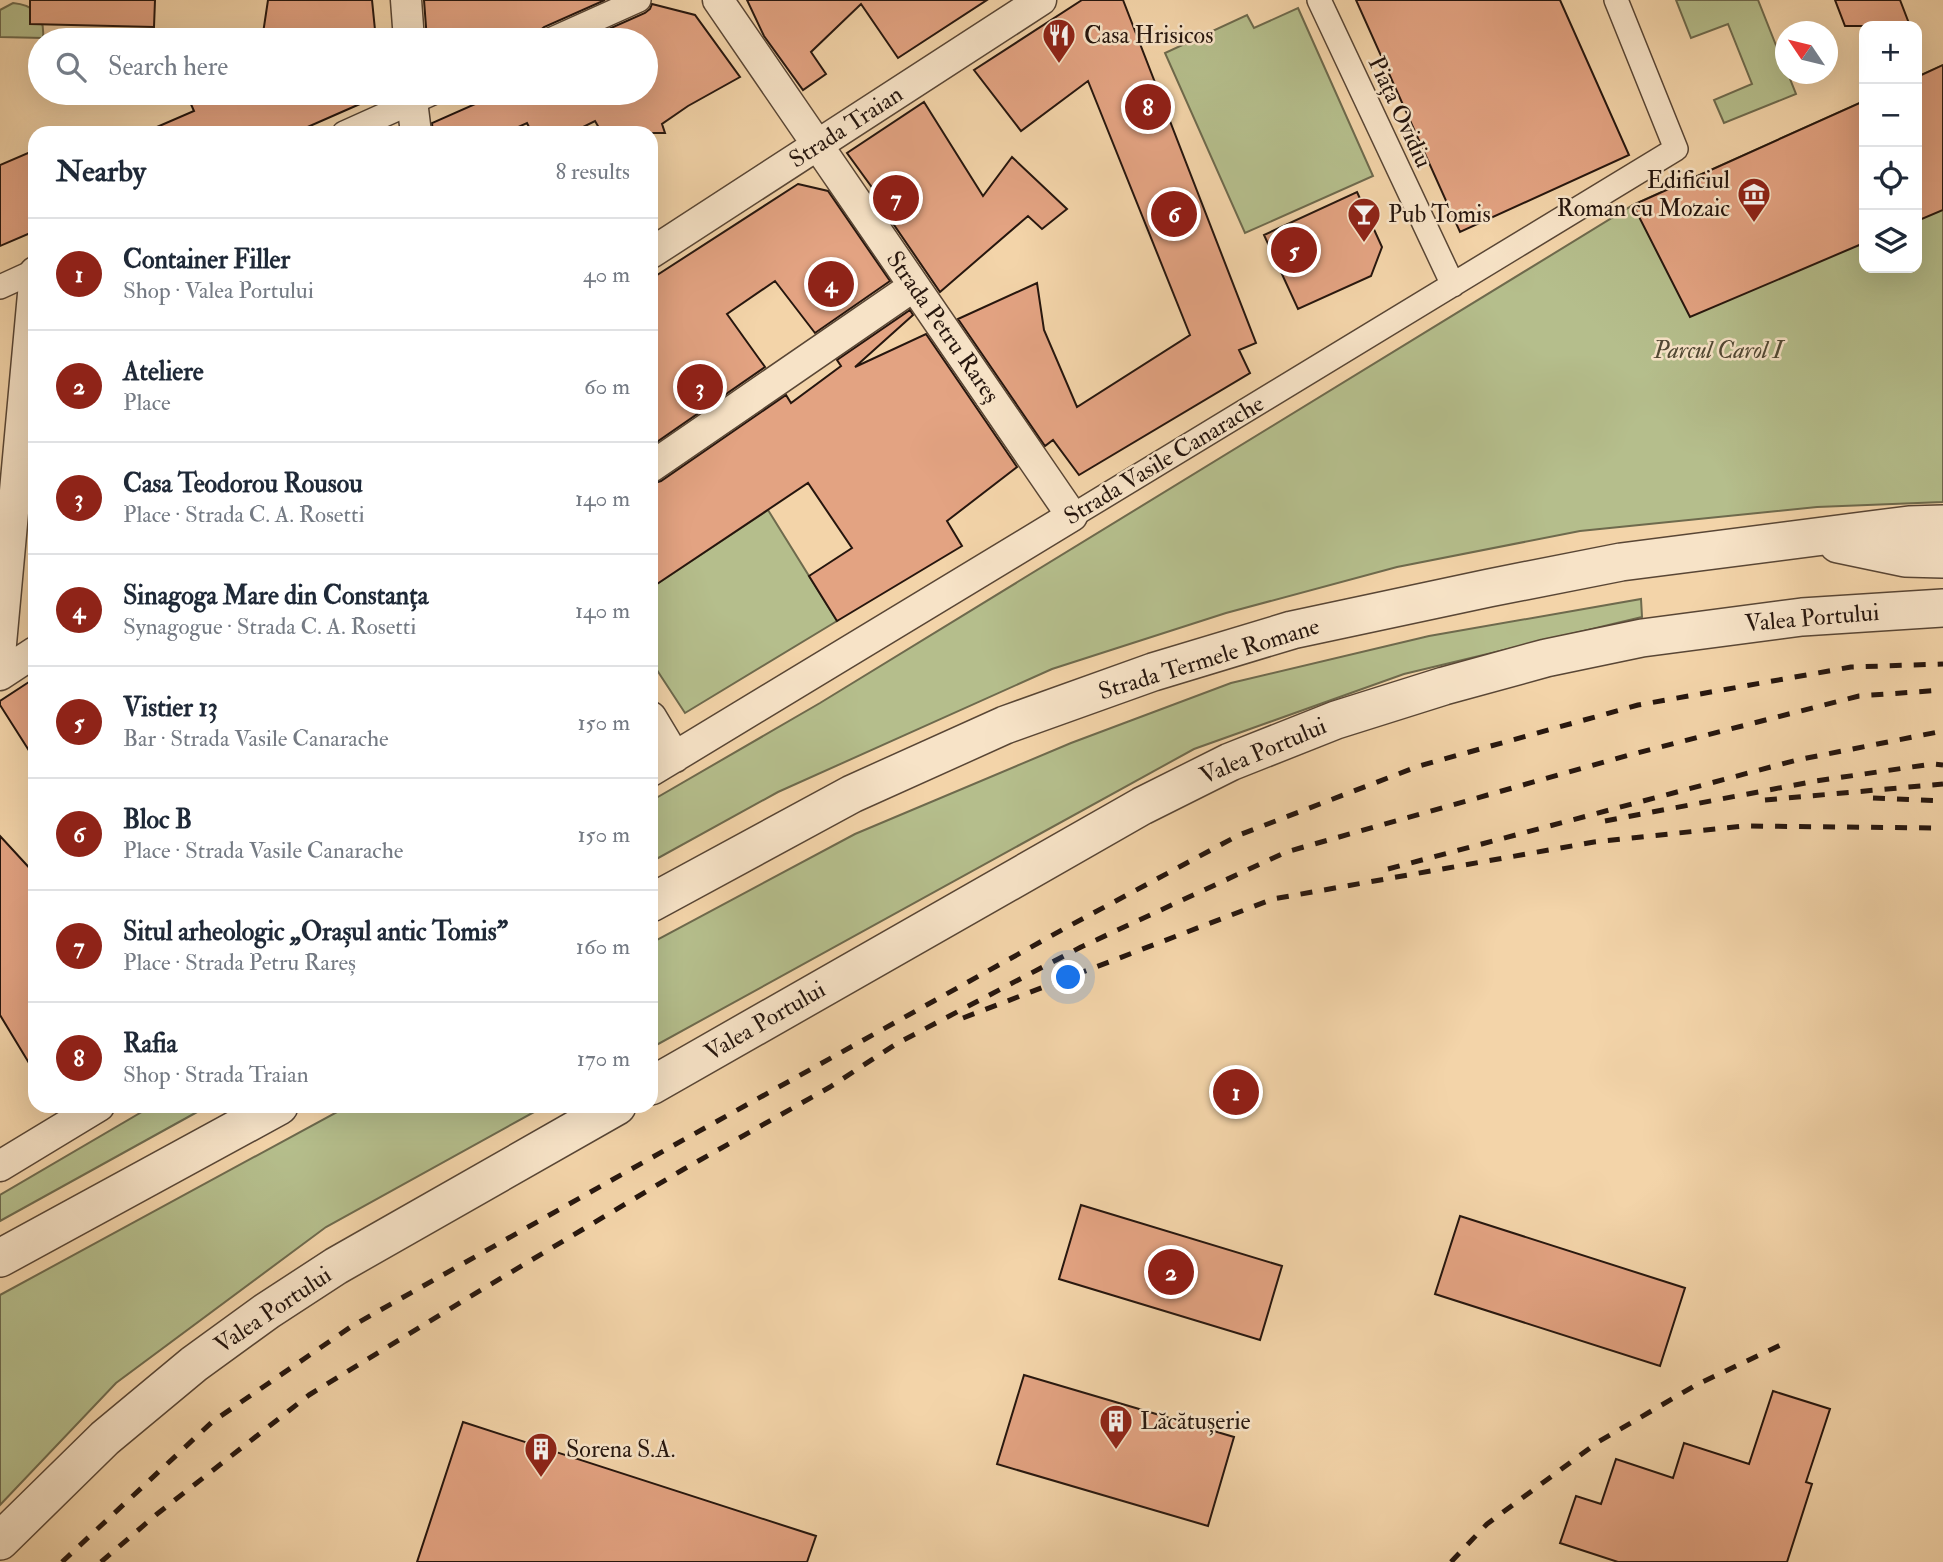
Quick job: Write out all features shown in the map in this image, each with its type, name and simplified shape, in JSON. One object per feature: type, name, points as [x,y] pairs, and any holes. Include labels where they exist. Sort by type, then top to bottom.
[{"type":"street","points":[[407,0],[408,28]]},
{"type":"street","points":[[577,28],[639,0]]},
{"type":"street","name":"Strada Petru Rareș","points":[[718,0],[1072,516]]},
{"type":"street","name":"Strada Traian","points":[[658,248],[1041,0]]},
{"type":"street","name":"Piața Ovidiu","points":[[1319,0],[1453,285]]},
{"type":"street","name":"Strada Vasile Canarache","points":[[663,764],[1676,149],[1616,0]]},
{"type":"street","points":[[358,126],[401,105]]},
{"type":"street","points":[[417,126],[418,105]]},
{"type":"street","points":[[0,287],[28,275]]},
{"type":"street","points":[[658,462],[914,286]]},
{"type":"street","points":[[0,655],[28,349]]},
{"type":"street","name":"Strada Termele Romane","points":[[658,899],[852,794],[1005,725],[1153,672],[1292,630],[1621,562],[1806,537],[1909,525],[1943,524]]},
{"type":"street","name":"Strada Termele Romane","points":[[1806,537],[1905,558],[1943,559]]},
{"type":"street","name":"Valea Portului","points":[[658,1082],[1142,806],[1230,762],[1336,720],[1546,658],[1642,638],[1802,617],[1943,608]]},
{"type":"street","points":[[0,675],[28,657]]},
{"type":"street","points":[[658,744],[663,764]]},
{"type":"street","points":[[0,1166],[87,1113]]},
{"type":"street","points":[[0,1258],[266,1113]]},
{"type":"street","name":"Valea Portului","points":[[0,1541],[105,1438],[194,1364],[246,1326],[336,1266],[605,1113]]},
{"type":"green space","points":[[1676,0],[1758,0],[1775,43],[1775,84],[1792,84],[1796,94],[1724,123],[1714,100],[1752,84],[1728,24],[1691,38]]},
{"type":"green space","points":[[13,3],[27,6],[37,13],[43,28],[28,28],[28,38],[0,37],[0,10]]},
{"type":"green space","points":[[1298,8],[1373,176],[1245,233],[1165,53],[1247,15],[1254,28]]},
{"type":"green space","name":"Parcul Carol I","points":[[1943,65],[1943,502],[1817,507],[1580,531],[1397,567],[1226,613],[1052,669],[778,792],[658,858],[658,797],[820,703],[1633,205],[1859,103],[1859,273],[1922,273],[1922,75]]},
{"type":"green space","points":[[768,510],[837,621],[685,713],[658,672],[658,583]]},
{"type":"green space","points":[[1641,599],[1642,617],[1404,674],[1194,749],[658,1044],[658,939],[855,834],[1071,743],[1231,683],[1429,636]]},
{"type":"green space","points":[[140,1113],[195,1113],[0,1221],[0,1195]]},
{"type":"green space","points":[[335,1113],[532,1113],[326,1227],[116,1383],[0,1505],[0,1295]]},
{"type":"building","points":[[30,0],[155,0],[154,27],[30,24]]},
{"type":"building","points":[[268,0],[372,0],[375,28],[264,28]]},
{"type":"building","points":[[424,0],[605,0],[543,28],[426,28]]},
{"type":"building","points":[[747,0],[987,0],[898,58],[861,4],[811,52],[826,74],[803,90],[764,36]]},
{"type":"building","points":[[1082,0],[1123,0],[1256,343],[1239,350],[1250,373],[1079,475],[1053,440],[1045,446],[958,319],[1037,283],[1044,330],[1077,407],[1190,335],[1088,81],[1021,131],[974,70]]},
{"type":"building","points":[[1356,0],[1560,0],[1629,155],[1460,232]]},
{"type":"building","points":[[1835,0],[1900,0],[1908,21],[1859,21],[1859,26],[1845,26]]},
{"type":"building","points":[[652,4],[695,15],[740,77],[662,124],[665,133],[658,133],[658,126],[598,126],[595,121],[585,126],[528,126],[527,123],[520,126],[432,126],[432,123],[473,105],[658,105],[658,28],[611,28],[650,9]]},
{"type":"building","points":[[1943,65],[1943,210],[1922,219],[1922,84],[1922,75]]},
{"type":"building","points":[[924,102],[983,196],[1012,157],[1067,209],[1042,229],[1028,216],[940,292],[879,203],[884,204],[847,153]]},
{"type":"building","name":"Edificiul Roman cu Mozaic","points":[[1859,103],[1859,245],[1690,317],[1633,205]]},
{"type":"building","points":[[191,105],[358,105],[310,126],[159,126],[194,111]]},
{"type":"building","points":[[28,153],[28,234],[0,246],[0,165]]},
{"type":"building","points":[[798,184],[828,191],[890,281],[815,333],[775,281],[727,314],[765,367],[658,441],[658,274]]},
{"type":"building","points":[[1357,192],[1382,247],[1371,276],[1298,309],[1264,235]]},
{"type":"building","points":[[910,310],[913,315],[855,367],[926,334],[1017,467],[947,521],[962,546],[837,621],[809,576],[852,548],[808,483],[658,583],[658,482],[786,395],[791,403],[841,366],[837,360]]},
{"type":"building","points":[[28,683],[28,749],[0,705],[0,701]]},
{"type":"building","points":[[0,836],[28,866],[28,1061],[0,1015]]},
{"type":"building","points":[[1081,1205],[1282,1266],[1260,1340],[1059,1279]]},
{"type":"building","points":[[1460,1216],[1685,1288],[1660,1366],[1435,1294]]},
{"type":"building","name":"Lăcătușerie","points":[[1024,1375],[1234,1437],[1208,1526],[997,1464]]},
{"type":"building","points":[[1773,1391],[1830,1409],[1806,1482],[1812,1484],[1787,1562],[1618,1562],[1560,1543],[1576,1496],[1601,1504],[1616,1459],[1673,1478],[1684,1443],[1749,1464]]},
{"type":"building","name":"Sorena S.A.","points":[[463,1422],[816,1536],[807,1562],[417,1562]]},
{"type":"railway","points":[[62,1562],[212,1422],[352,1326],[1069,926],[1239,835],[1419,766],[1638,705],[1851,667],[1943,664]]},
{"type":"railway","points":[[101,1562],[157,1514],[309,1395],[684,1169],[830,1087],[896,1044],[1081,947],[1286,852],[1629,755],[1859,696],[1943,690]]},
{"type":"railway","points":[[1388,869],[1797,760],[1943,731]]},
{"type":"railway","points":[[1605,821],[1816,781],[1932,764],[1943,765]]},
{"type":"railway","points":[[1765,800],[1943,784]]},
{"type":"railway","points":[[1873,798],[1943,801]]},
{"type":"railway","points":[[963,1018],[1273,899],[1594,842],[1744,826],[1943,828]]},
{"type":"railway","points":[[1451,1562],[1487,1524],[1598,1442],[1696,1385],[1787,1342]]},
{"type":"place","name":"Casa Hrisicos","points":[[1059,65]]},
{"type":"place","name":"Rafia","points":[[1148,107]]},
{"type":"place","name":"Situl arheologic „Orașul antic Tomis”","points":[[896,198]]},
{"type":"place","name":"Bloc B","points":[[1174,214]]},
{"type":"place","name":"Edificiul Roman cu Mozaic","points":[[1754,224]]},
{"type":"place","name":"Pub Tomis","points":[[1364,244]]},
{"type":"place","name":"Vistier 13","points":[[1294,250]]},
{"type":"place","name":"Sinagoga Mare din Constanța","points":[[831,284]]},
{"type":"place","name":"Casa Teodorou Rousou","points":[[700,387]]},
{"type":"place","name":"Container Filler","points":[[1236,1092]]},
{"type":"place","name":"Ateliere","points":[[1171,1272]]},
{"type":"place","name":"Lăcătușerie","points":[[1116,1451]]},
{"type":"place","name":"Sorena S.A.","points":[[541,1479]]}]
